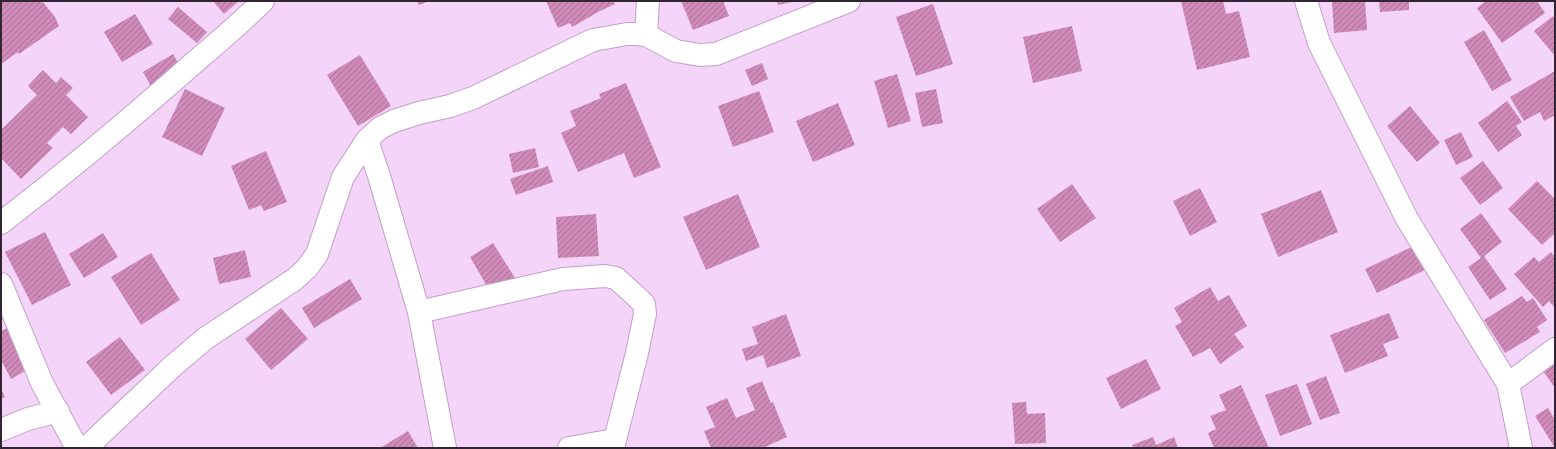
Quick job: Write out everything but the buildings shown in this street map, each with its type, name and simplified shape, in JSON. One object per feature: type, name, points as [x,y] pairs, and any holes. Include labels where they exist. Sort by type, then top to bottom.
[{"type":"street","points":[[1,223],[89,154],[201,56],[230,33],[263,1]]},
{"type":"street","points":[[646,35],[648,1]]},
{"type":"street","points":[[86,448],[174,365],[206,338],[295,279],[307,268],[317,254],[343,177],[367,140],[380,128],[394,121],[419,113],[450,106],[473,98],[593,40],[627,34],[646,35],[676,51],[700,55],[716,54],[849,1]]},
{"type":"street","points":[[1306,1],[1319,43],[1407,219],[1508,384],[1521,448]]},
{"type":"street","points":[[367,140],[419,312],[445,448]]},
{"type":"street","points":[[419,312],[563,279],[605,276],[616,278],[644,304],[645,314],[614,444],[569,448]]},
{"type":"street","points":[[1,284],[42,383],[78,448]]},
{"type":"street","points":[[1508,384],[1555,349]]},
{"type":"street","points":[[1,430],[28,418],[58,411]]}]
